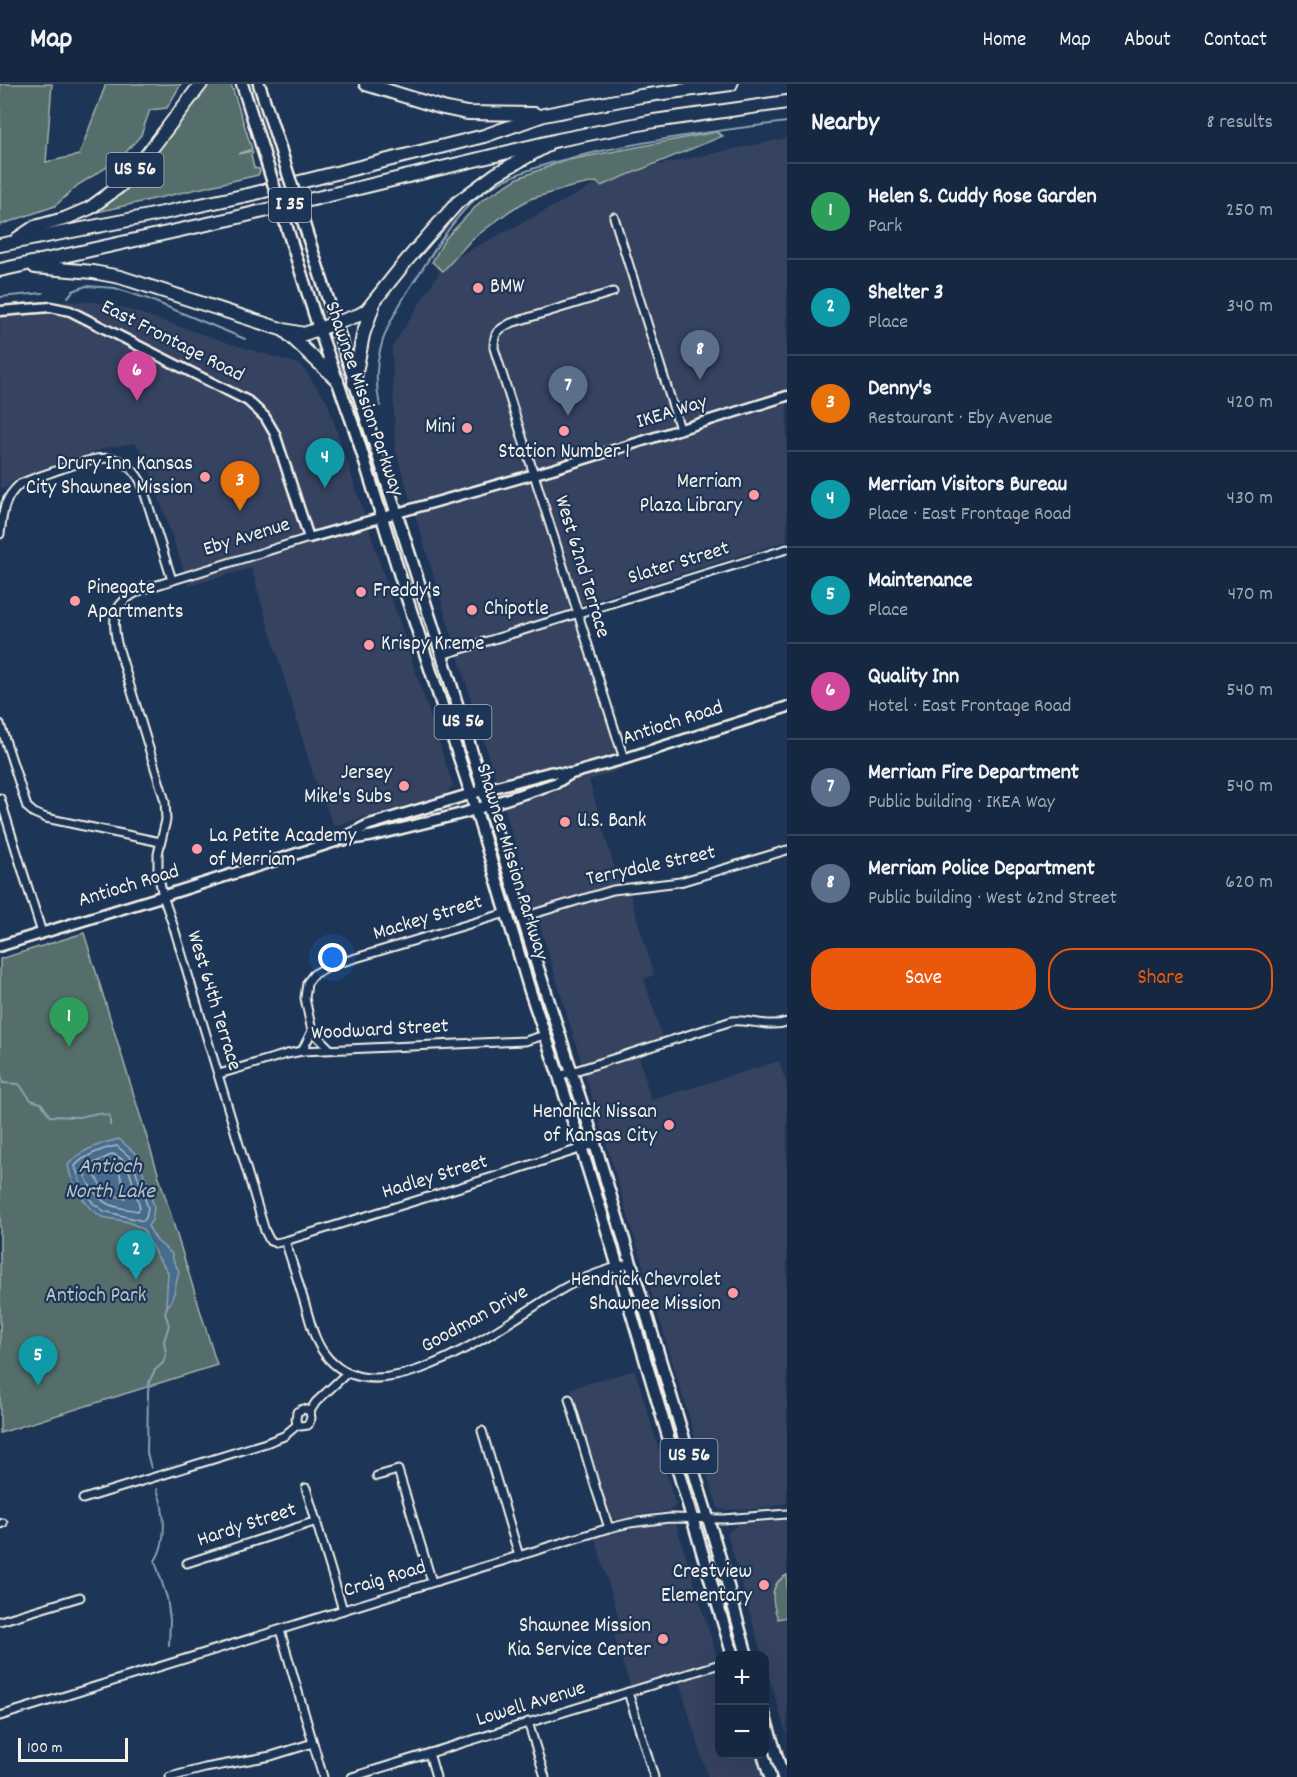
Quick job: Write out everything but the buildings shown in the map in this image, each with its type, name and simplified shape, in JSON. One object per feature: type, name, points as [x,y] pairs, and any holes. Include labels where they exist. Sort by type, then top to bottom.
[{"type":"highway","name":"Shawnee Mission Parkway","points":[[242,84],[319,329],[356,433],[476,809],[530,991],[559,1076],[618,1267],[732,1651]]},
{"type":"highway","name":"Shawnee Mission Parkway","points":[[260,84],[595,1144],[746,1651]]},
{"type":"highway","points":[[366,84],[443,108],[467,113],[544,115]]},
{"type":"highway","name":"I 35","points":[[6,244],[252,194],[484,136],[544,115],[641,96],[731,84]]},
{"type":"highway","name":"US 56","points":[[6,244],[35,227],[64,219],[90,208],[120,186],[137,168],[198,87]]},
{"type":"highway","name":"I 35","points":[[0,270],[265,211],[558,140],[654,121],[787,102]]},
{"type":"highway","points":[[284,330],[303,334],[359,315],[367,310],[458,202],[496,174],[558,140]]},
{"type":"highway","name":"US 56","points":[[22,266],[93,272],[120,277],[284,330],[337,380]]},
{"type":"highway","points":[[354,383],[363,335],[375,300]]},
{"type":"highway","points":[[412,614],[435,651],[442,655]]},
{"type":"highway","points":[[769,1728],[783,1777]]},
{"type":"highway","points":[[765,1759],[770,1777]]},
{"type":"main road","name":"Antioch Road","points":[[0,946],[337,841],[372,836],[476,809],[556,783],[570,774],[787,707]]},
{"type":"main road","name":"Antioch Road","points":[[337,841],[368,825],[484,790],[552,772],[570,774]]},
{"type":"street","points":[[614,218],[680,429]]},
{"type":"street","name":"West 62nd Terrace","points":[[613,292],[511,323],[498,331],[494,338],[494,348],[624,759]]},
{"type":"street","name":"East Frontage Road","points":[[0,311],[51,308],[70,311],[248,401],[265,417],[275,434],[309,538]]},
{"type":"street","name":"IKEA Way","points":[[396,514],[535,474],[787,396]]},
{"type":"street","points":[[0,534],[5,503],[11,492],[20,484],[95,458],[114,459],[133,470],[141,482],[172,580]]},
{"type":"street","name":"Eby Avenue","points":[[117,610],[126,597],[141,590],[309,538],[396,514]]},
{"type":"street","name":"Slater Street","points":[[442,655],[787,549]]},
{"type":"street","name":"West 64th Terrace","points":[[117,610],[113,621],[117,643],[165,801],[166,820],[160,842],[158,873],[163,896],[265,1231],[270,1241],[276,1243],[285,1241]]},
{"type":"street","points":[[0,724],[27,807],[34,813],[64,822],[160,842]]},
{"type":"street","points":[[0,798],[42,933]]},
{"type":"street","name":"Terrydale Street","points":[[523,917],[613,890],[680,882],[787,850]]},
{"type":"street","name":"Mackey Street","points":[[312,1030],[305,998],[307,983],[320,970],[507,912]]},
{"type":"street","points":[[559,1076],[732,1021],[770,1025],[787,1022]]},
{"type":"street","points":[[302,1051],[312,1030],[330,1049]]},
{"type":"street","name":"Woodward Street","points":[[219,1074],[302,1051],[525,1041],[545,1035]]},
{"type":"street","name":"Hadley Street","points":[[285,1241],[595,1144]]},
{"type":"street","points":[[83,1499],[266,1443],[284,1436],[297,1425],[308,1425],[311,1418],[310,1411],[316,1402],[347,1373],[328,1359],[318,1344],[285,1241]]},
{"type":"street","name":"Goodman Drive","points":[[347,1373],[357,1377],[378,1379],[426,1367],[467,1348],[567,1287],[631,1263]]},
{"type":"street","points":[[568,1399],[609,1528]]},
{"type":"street","points":[[297,1425],[297,1412],[303,1409],[310,1411]]},
{"type":"street","points":[[482,1431],[519,1556]]},
{"type":"street","points":[[377,1476],[398,1470],[432,1582]]},
{"type":"street","points":[[306,1488],[343,1610]]},
{"type":"street","name":"Craig Road","points":[[0,1716],[609,1528],[650,1520],[692,1517],[723,1519],[787,1514]]},
{"type":"street","name":"Hardy Street","points":[[188,1563],[316,1521]]},
{"type":"street","points":[[0,1622],[80,1597]]},
{"type":"street","points":[[280,1630],[323,1777]]},
{"type":"street","name":"Lowell Avenue","points":[[352,1777],[715,1666]]},
{"type":"street","points":[[628,1692],[654,1777]]},
{"type":"street","points":[[528,1722],[545,1777]]},
{"type":"street","points":[[170,1777],[271,1756],[313,1743]]},
{"type":"street","points":[[429,1753],[436,1777]]},
{"type":"shaded area","points":[[787,138],[787,541],[572,607],[622,769],[589,780],[619,883],[630,894],[654,975],[644,979],[663,1040],[637,1050],[651,1100],[779,1061],[787,1085],[787,1503],[759,1509],[719,1510],[395,449],[392,347],[445,263],[615,174]]},
{"type":"shaded area","points":[[41,301],[95,302],[124,308],[301,365],[327,401],[453,785],[446,794],[334,826],[314,778],[251,568],[189,586],[145,457],[135,443],[106,448],[16,479],[4,489],[0,486],[0,304]]},
{"type":"shaded area","points":[[635,1370],[676,1506],[668,1511],[615,1520],[609,1515],[571,1388]]},
{"type":"shaded area","name":"Crestview Elementary","points":[[787,1520],[787,1736],[769,1677],[769,1651],[761,1651],[727,1533],[739,1524]]},
{"type":"shaded area","points":[[676,1524],[715,1651],[715,1661],[630,1686],[614,1636],[623,1633],[595,1538],[640,1527]]},
{"type":"shaded area","points":[[715,1670],[715,1759],[756,1759],[762,1777],[708,1777],[679,1681]]},
{"type":"green space","points":[[0,84],[52,84],[46,162],[79,155],[106,84],[181,84],[167,108],[150,110],[141,135],[120,159],[78,185],[55,206],[0,225]]},
{"type":"green space","points":[[206,84],[231,84],[252,149],[238,154],[252,151],[254,168],[259,169],[260,172],[258,175],[93,213]]},
{"type":"green space","points":[[716,132],[723,136],[601,186],[596,182],[530,199],[511,210],[471,240],[443,271],[432,262],[445,239],[482,200],[518,178],[563,161]]},
{"type":"green space","name":"Antioch Park","points":[[84,933],[217,1365],[0,1433],[0,959]]},
{"type":"green space","points":[[787,1575],[787,1617],[778,1619],[773,1600],[774,1589],[777,1583]]},
{"type":"water","name":"Antioch North Lake","points":[[119,1139],[137,1155],[154,1208],[152,1220],[148,1226],[157,1241],[171,1253],[179,1271],[170,1304],[166,1304],[168,1272],[143,1229],[129,1222],[102,1217],[89,1207],[77,1191],[70,1174],[68,1165],[78,1155],[98,1145]]},
{"type":"waterway","points":[[380,406],[377,388],[379,356],[395,312],[443,237],[459,216],[479,196],[525,172],[577,156],[677,137],[787,122]]},
{"type":"waterway","points":[[68,297],[73,291],[86,286],[115,288],[148,299],[245,339]]},
{"type":"waterway","points":[[0,297],[43,293]]},
{"type":"waterway","points":[[0,1071],[3,1083],[19,1084],[31,1100],[41,1103],[50,1116],[79,1117],[98,1113],[110,1116],[110,1125]]},
{"type":"waterway","points":[[151,1468],[147,1453],[149,1382],[155,1370],[163,1363],[166,1354],[164,1341],[169,1325],[165,1313],[168,1304]]},
{"type":"waterway","points":[[157,1489],[164,1526],[162,1544],[155,1561],[167,1598],[170,1620],[169,1646]]},
{"type":"place","name":"BMW","points":[[478,288]]},
{"type":"place","name":"Merriam Police Department","points":[[700,380]]},
{"type":"place","name":"Quality Inn","points":[[137,401]]},
{"type":"place","name":"Merriam Fire Department","points":[[568,416]]},
{"type":"place","name":"Mini","points":[[467,428]]},
{"type":"place","name":"Station Number 1","points":[[564,431]]},
{"type":"place","name":"Drury Inn Kansas City Shawnee Mission","points":[[205,477]]},
{"type":"place","name":"Merriam Visitors Bureau","points":[[325,488]]},
{"type":"place","name":"Merriam Plaza Library","points":[[754,495]]},
{"type":"place","name":"Denny's","points":[[240,511]]},
{"type":"place","name":"Freddy's","points":[[361,592]]},
{"type":"place","name":"Pinegate Apartments","points":[[75,601]]},
{"type":"place","name":"Chipotle","points":[[472,610]]},
{"type":"place","name":"Krispy Kreme","points":[[369,645]]},
{"type":"place","name":"Jersey Mike's Subs","points":[[404,786]]},
{"type":"place","name":"U.S. Bank","points":[[565,822]]},
{"type":"place","name":"La Petite Academy of Merriam","points":[[197,849]]},
{"type":"place","name":"Helen S. Cuddy Rose Garden","points":[[69,1047]]},
{"type":"place","name":"Hendrick Nissan of Kansas City","points":[[669,1125]]},
{"type":"place","name":"Shelter 3","points":[[136,1280]]},
{"type":"place","name":"Hendrick Chevrolet Shawnee Mission","points":[[733,1293]]},
{"type":"place","name":"Maintenance","points":[[38,1386]]},
{"type":"place","name":"Crestview Elementary","points":[[764,1585]]},
{"type":"place","name":"Shawnee Mission Kia Service Center","points":[[663,1639]]}]
